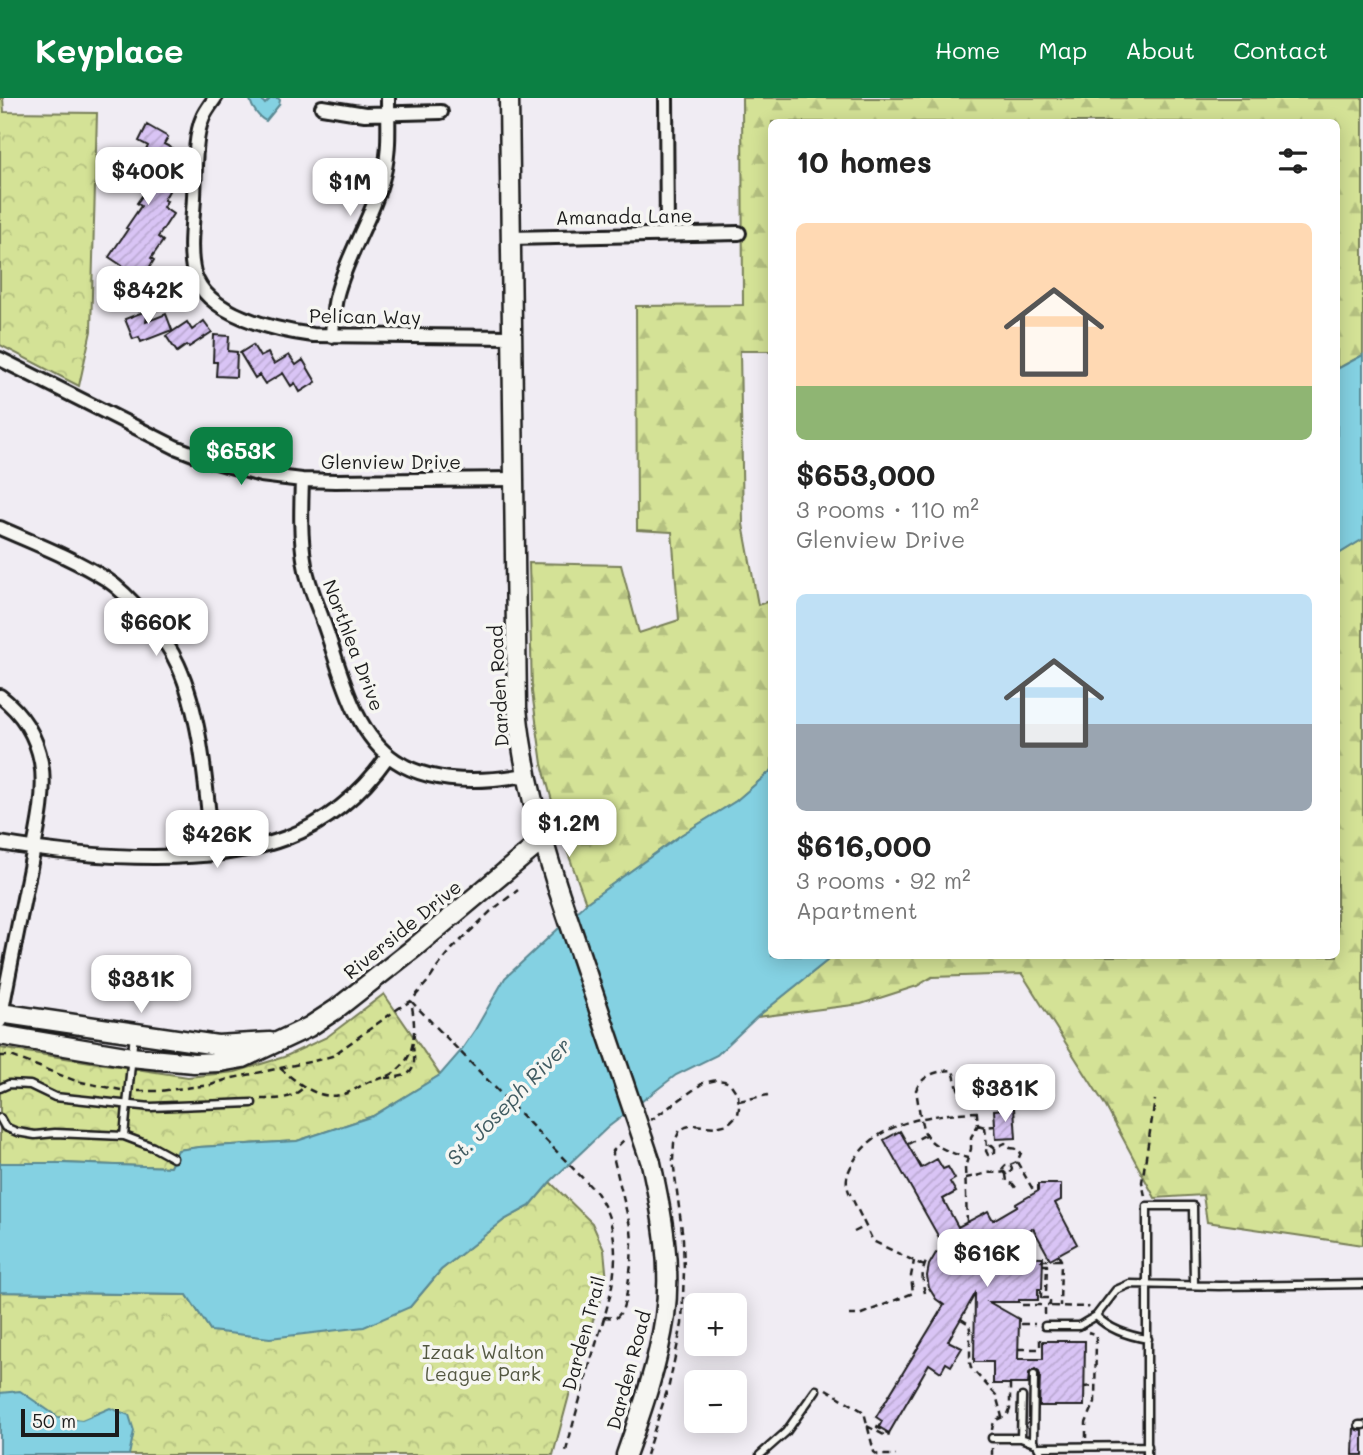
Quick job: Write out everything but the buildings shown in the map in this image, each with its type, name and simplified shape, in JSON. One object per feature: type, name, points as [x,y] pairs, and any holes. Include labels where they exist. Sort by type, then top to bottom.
[{"type":"street","name":"Pelican Way","points":[[215,98],[203,118],[197,151],[192,245],[195,275],[201,288],[214,300],[237,315],[288,332],[332,336],[512,337]]},
{"type":"street","points":[[332,336],[333,314],[343,275],[376,200],[384,172],[388,98]]},
{"type":"street","name":"Darden Road","points":[[509,98],[517,708],[521,748],[543,841],[558,889],[651,1163],[662,1211],[666,1249],[667,1287],[659,1348],[648,1391],[626,1455]]},
{"type":"street","points":[[666,98],[667,234]]},
{"type":"street","points":[[322,107],[365,114],[441,112]]},
{"type":"street","name":"Amanada Lane","points":[[510,238],[739,233]]},
{"type":"street","name":"Glenview Drive","points":[[0,359],[175,447],[205,459],[261,475],[302,480],[513,480]]},
{"type":"street","name":"Northlea Drive","points":[[302,480],[301,536],[312,594],[354,709],[376,743],[399,763],[416,771],[447,778],[496,779],[526,775]]},
{"type":"street","points":[[0,528],[77,562],[107,580],[137,607],[159,632],[185,681],[196,717],[213,854]]},
{"type":"street","points":[[0,696],[19,712],[37,746],[42,763],[43,794],[0,1016]]},
{"type":"street","points":[[0,843],[33,849],[122,857],[183,856],[247,850],[287,838],[316,825],[361,791],[388,756]]},
{"type":"street","name":"Riverside Drive","points":[[0,1035],[131,1057],[194,1063],[243,1058],[309,1027],[335,1010],[543,841]]},
{"type":"street","name":"Riverside Drive","points":[[0,1016],[217,1045],[281,1041]]},
{"type":"lane","points":[[124,1136],[134,1034]]},
{"type":"lane","points":[[0,1088],[9,1084],[30,1085],[55,1097],[151,1107],[252,1103]]},
{"type":"lane","points":[[0,1118],[5,1127],[35,1135],[55,1133],[124,1136],[173,1158]]},
{"type":"lane","points":[[1147,1455],[1147,1206],[1192,1206],[1195,1285]]},
{"type":"lane","points":[[1045,1326],[1079,1326],[1096,1316],[1116,1290],[1129,1284],[1363,1284]]},
{"type":"lane","points":[[1096,1316],[1106,1325],[1148,1339]]},
{"type":"lane","points":[[1034,1375],[1036,1444],[1042,1455]]},
{"type":"lane","points":[[760,1455],[786,1432],[818,1387]]},
{"type":"lane","points":[[1021,1438],[1022,1397]]},
{"type":"lane","points":[[992,1438],[1021,1438],[1036,1444],[1148,1446]]},
{"type":"path","name":"Darden Trail","points":[[413,1044],[415,1028],[411,1001],[597,1193],[609,1216],[614,1233],[613,1281],[565,1455]]},
{"type":"path","points":[[384,1078],[400,1077],[411,1071],[415,1066],[413,1044]]},
{"type":"path","points":[[280,1068],[303,1088],[314,1093],[336,1096],[384,1078],[403,1065],[413,1044]]},
{"type":"path","points":[[967,1158],[942,1150],[925,1135],[916,1090],[929,1075],[938,1071],[953,1070],[959,1092],[976,1104],[978,1125],[971,1137],[965,1178],[967,1223]]},
{"type":"path","points":[[252,1103],[256,1099],[289,1097],[303,1088]]},
{"type":"path","points":[[739,1101],[768,1095]]},
{"type":"path","points":[[1147,1206],[1142,1182],[1155,1100]]},
{"type":"path","points":[[924,1266],[873,1241],[849,1192],[846,1176],[867,1143],[895,1127],[921,1119],[977,1112]]},
{"type":"path","points":[[978,1125],[995,1126]]},
{"type":"path","points":[[985,1127],[988,1155],[992,1155],[995,1148]]},
{"type":"path","points":[[908,1144],[925,1135]]},
{"type":"path","points":[[987,1147],[995,1148],[1005,1143],[1021,1153],[1017,1162],[1003,1168],[1007,1182],[1017,1189]]},
{"type":"path","points":[[1017,1162],[1035,1193]]},
{"type":"path","points":[[965,1178],[990,1172],[1010,1174],[1013,1169],[1010,1165]]},
{"type":"path","points":[[854,1232],[866,1226]]},
{"type":"path","points":[[1058,1255],[1061,1260],[1060,1306]]},
{"type":"path","points":[[925,1293],[924,1266],[927,1260]]},
{"type":"path","points":[[1050,1306],[1050,1298],[1041,1298],[1041,1292],[1046,1292],[1047,1265],[1041,1265],[1041,1260],[1061,1260]]},
{"type":"path","points":[[849,1315],[859,1315],[913,1293],[911,1276],[914,1261]]},
{"type":"path","points":[[1022,1305],[1088,1307],[1096,1316]]},
{"type":"path","points":[[961,1319],[969,1324],[971,1368],[996,1395],[1002,1417]]},
{"type":"path","points":[[1019,1349],[1040,1349],[1040,1324],[1021,1324]]},
{"type":"path","points":[[1078,1332],[1089,1332],[1096,1338],[1095,1402],[1086,1423],[1086,1446]]},
{"type":"path","points":[[1010,1384],[1010,1409]]},
{"type":"path","points":[[818,1387],[864,1412],[874,1452],[878,1455],[896,1455]]},
{"type":"path","points":[[1084,1387],[1095,1387]]},
{"type":"path","points":[[867,1426],[888,1437],[889,1434],[877,1427],[881,1420]]},
{"type":"green space","points":[[0,98],[3,98],[4,112],[97,113],[91,331],[79,386],[0,345]]},
{"type":"green space","points":[[742,98],[1363,98],[1363,355],[1340,367],[1340,119],[768,119],[768,351],[740,351],[743,524],[758,605],[768,601],[768,773],[736,801],[681,835],[586,903],[561,834],[542,764],[532,692],[529,563],[621,565],[639,633],[679,620],[672,532],[637,530],[636,306],[743,305]]},
{"type":"green space","points":[[1363,539],[1363,1245],[1207,1222],[1203,1195],[1155,1198],[1105,1105],[1022,974],[932,977],[917,986],[861,1004],[757,1017],[829,959],[1340,959],[1340,553]]},
{"type":"green space","points":[[384,994],[440,1075],[373,1116],[297,1141],[179,1150],[170,1167],[0,1163],[0,1048],[188,1077],[235,1072],[284,1057],[327,1037]]},
{"type":"green space","name":"Izaak Walton League Park","points":[[550,1182],[592,1223],[604,1250],[607,1281],[578,1362],[553,1455],[0,1455],[0,1292],[187,1295],[211,1331],[410,1307],[441,1270],[504,1220],[530,1206]]},
{"type":"water","points":[[260,98],[265,104],[271,98],[280,100],[266,121],[254,109],[250,100]]},
{"type":"water","points":[[1363,355],[1363,539],[1340,553],[1340,367]]},
{"type":"water","name":"St. Joseph River","points":[[768,773],[768,959],[829,959],[757,1017],[717,1055],[676,1075],[607,1128],[550,1182],[530,1206],[504,1220],[441,1270],[410,1307],[364,1327],[270,1338],[211,1331],[187,1295],[0,1292],[0,1163],[170,1167],[178,1150],[297,1141],[373,1116],[440,1075],[475,1030],[505,978],[586,903],[681,835],[736,801]]},
{"type":"water","points":[[20,1391],[58,1417],[82,1420],[110,1408],[129,1415],[134,1431],[129,1455],[0,1455],[0,1393]]}]
